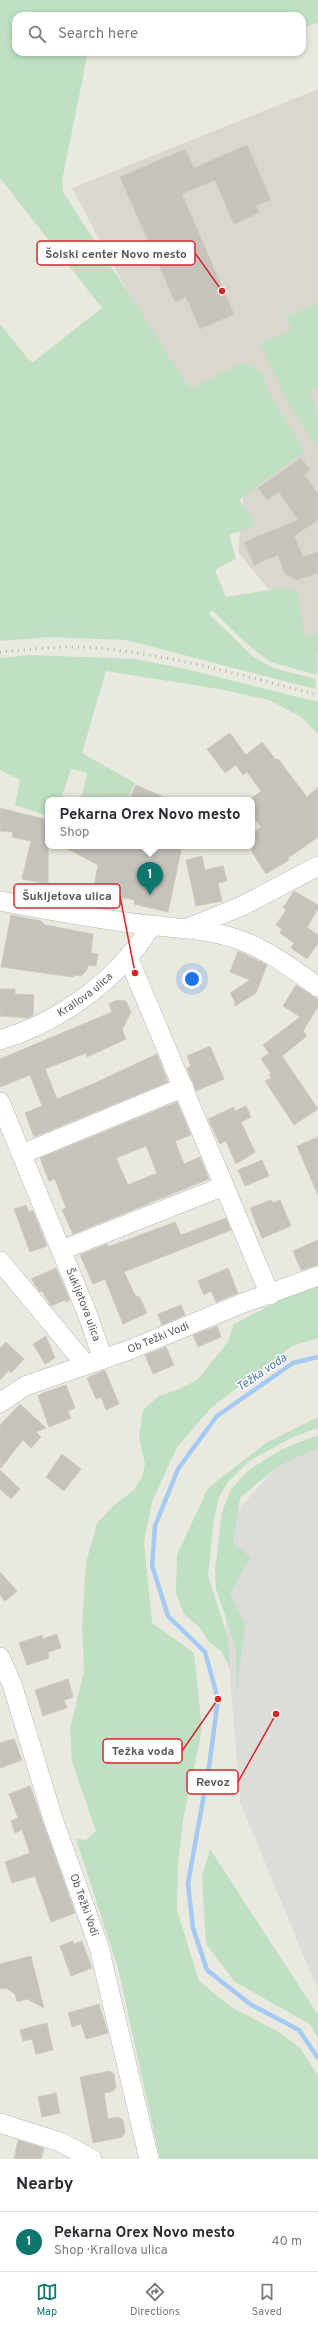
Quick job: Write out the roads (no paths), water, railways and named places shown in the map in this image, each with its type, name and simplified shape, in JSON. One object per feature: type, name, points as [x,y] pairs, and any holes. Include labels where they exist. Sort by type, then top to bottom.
[{"type":"street","points":[[188,928],[242,906],[318,866]]},
{"type":"street","points":[[0,902],[151,926],[188,928],[228,936],[250,944],[288,964],[318,987]]},
{"type":"street","name":"Krallova ulica","points":[[0,1040],[14,1036],[50,1018],[78,1001],[103,982],[128,957],[138,946],[151,926]]},
{"type":"street","points":[[128,957],[184,1087],[270,1295]]},
{"type":"street","points":[[22,1154],[184,1087]]},
{"type":"street","name":"Šukljetova ulica","points":[[0,1102],[62,1250],[95,1362]]},
{"type":"street","points":[[62,1250],[224,1186]]},
{"type":"street","points":[[0,1261],[95,1362]]},
{"type":"street","name":"Ob Težki Vodi","points":[[3,1397],[25,1386],[95,1362],[318,1276]]},
{"type":"street","name":"Ob Težki Vodi","points":[[0,1658],[12,1684],[53,1819],[99,1947],[148,2159]]},
{"type":"street","points":[[0,2123],[60,2142],[92,2159]]},
{"type":"waterway","name":"Težka voda","points":[[318,1357],[293,1363],[217,1416],[178,1469],[155,1526],[152,1565],[168,1616],[205,1652],[218,1699],[209,1767],[188,1883],[193,1928],[207,1970],[250,2004],[299,2030],[318,2058]]},
{"type":"railway","points":[[0,652],[73,647],[125,651],[209,667],[318,695]]},
{"type":"place","name":"Šolski center Novo mesto","points":[[222,291]]},
{"type":"place","name":"Pekarna Orex Novo mesto","points":[[150,895]]},
{"type":"place","name":"Šukljetova ulica","points":[[135,973]]},
{"type":"place","name":"Težka voda","points":[[218,1699]]},
{"type":"place","name":"Revoz","points":[[276,1714]]}]
